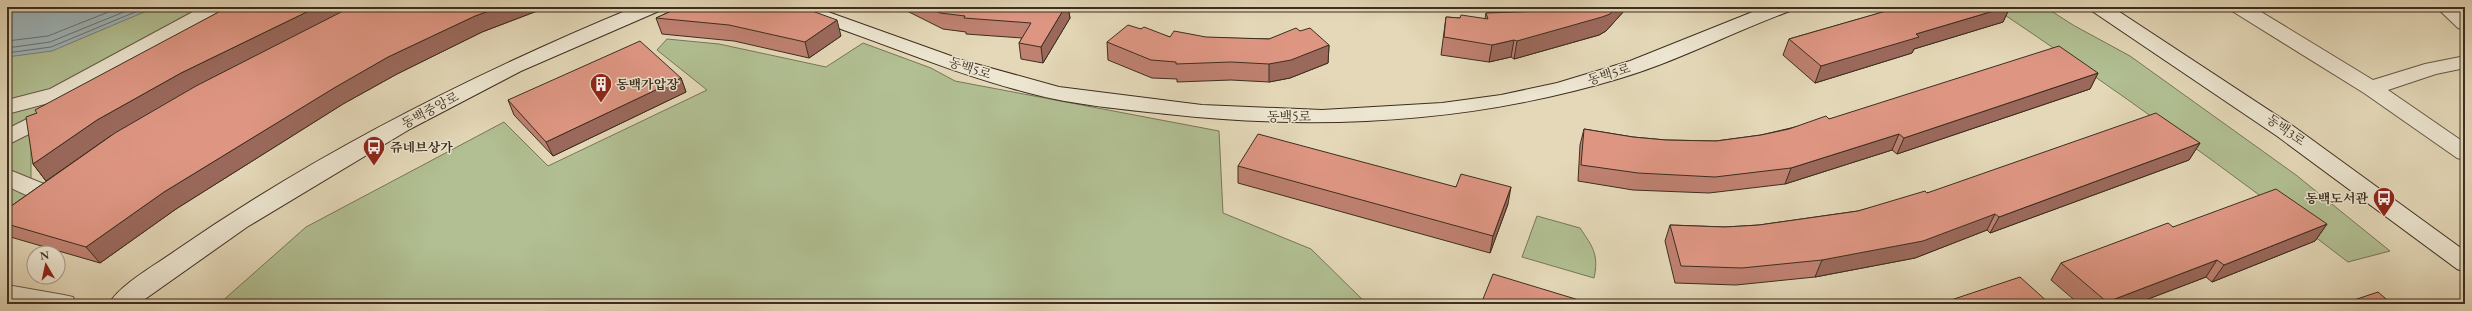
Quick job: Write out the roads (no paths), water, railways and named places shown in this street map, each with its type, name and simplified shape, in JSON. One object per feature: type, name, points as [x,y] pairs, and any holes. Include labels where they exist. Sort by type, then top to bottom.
[{"type":"street","points":[[7,107],[57,94],[216,7]]},
{"type":"street","name":"동백중앙로","points":[[122,304],[167,269],[225,230],[286,191],[402,124],[502,73],[652,7]]},
{"type":"street","name":"동백5로","points":[[794,7],[817,14],[904,47],[1048,91],[1188,111],[1259,116],[1326,116],[1457,107],[1565,87],[1614,74],[1783,7]]},
{"type":"street","name":"동백3로","points":[[2099,7],[2238,97],[2316,151],[2465,263]]},
{"type":"street","points":[[2446,7],[2465,24]]},
{"type":"street","points":[[2244,8],[2371,88],[2465,153]]},
{"type":"street","points":[[7,138],[235,14]]},
{"type":"street","points":[[2371,88],[2432,68],[2465,62]]},
{"type":"street","points":[[24,210],[79,171]]},
{"type":"street","points":[[7,177],[46,194]]},
{"type":"street","points":[[7,294],[64,304]]},
{"type":"water","points":[[7,7],[156,7],[52,51],[7,57]]},
{"type":"place","name":"동백가압장","points":[[601,104]]},
{"type":"place","name":"쥬네브상가","points":[[374,166]]},
{"type":"place","name":"동백도서관","points":[[2384,218]]}]
